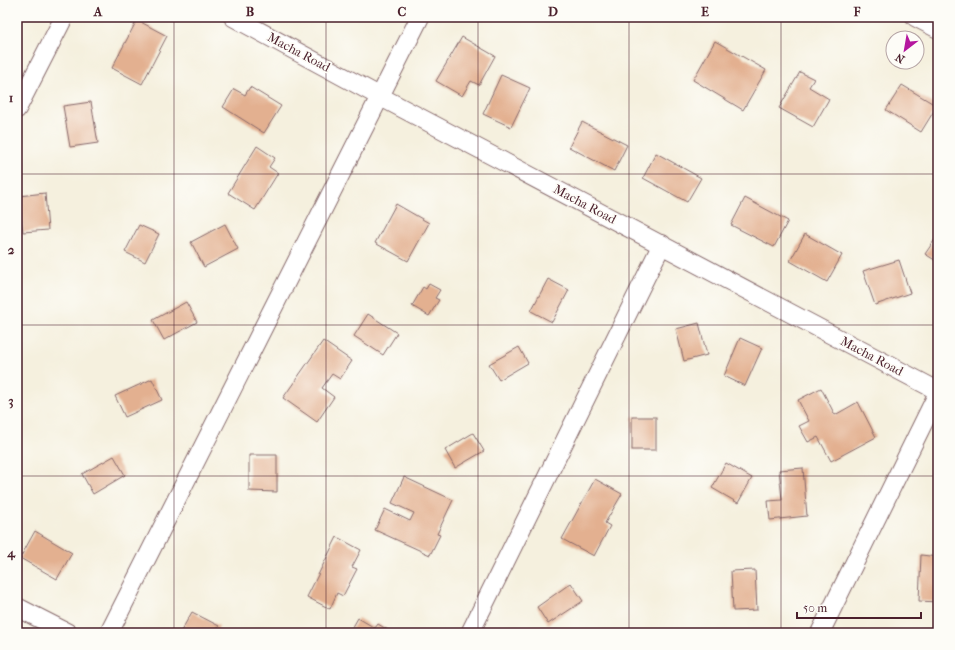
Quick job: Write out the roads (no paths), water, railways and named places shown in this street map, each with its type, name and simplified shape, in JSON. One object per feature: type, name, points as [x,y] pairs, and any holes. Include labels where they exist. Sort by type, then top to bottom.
[{"type":"street","points":[[17,109],[64,17]]},
{"type":"street","name":"Macha Road","points":[[233,17],[938,392]]},
{"type":"street","points":[[109,633],[420,17]]},
{"type":"street","points":[[915,17],[938,29]]},
{"type":"street","points":[[470,633],[662,244]]},
{"type":"street","points":[[820,633],[938,392]]},
{"type":"street","points":[[17,607],[68,633]]}]
